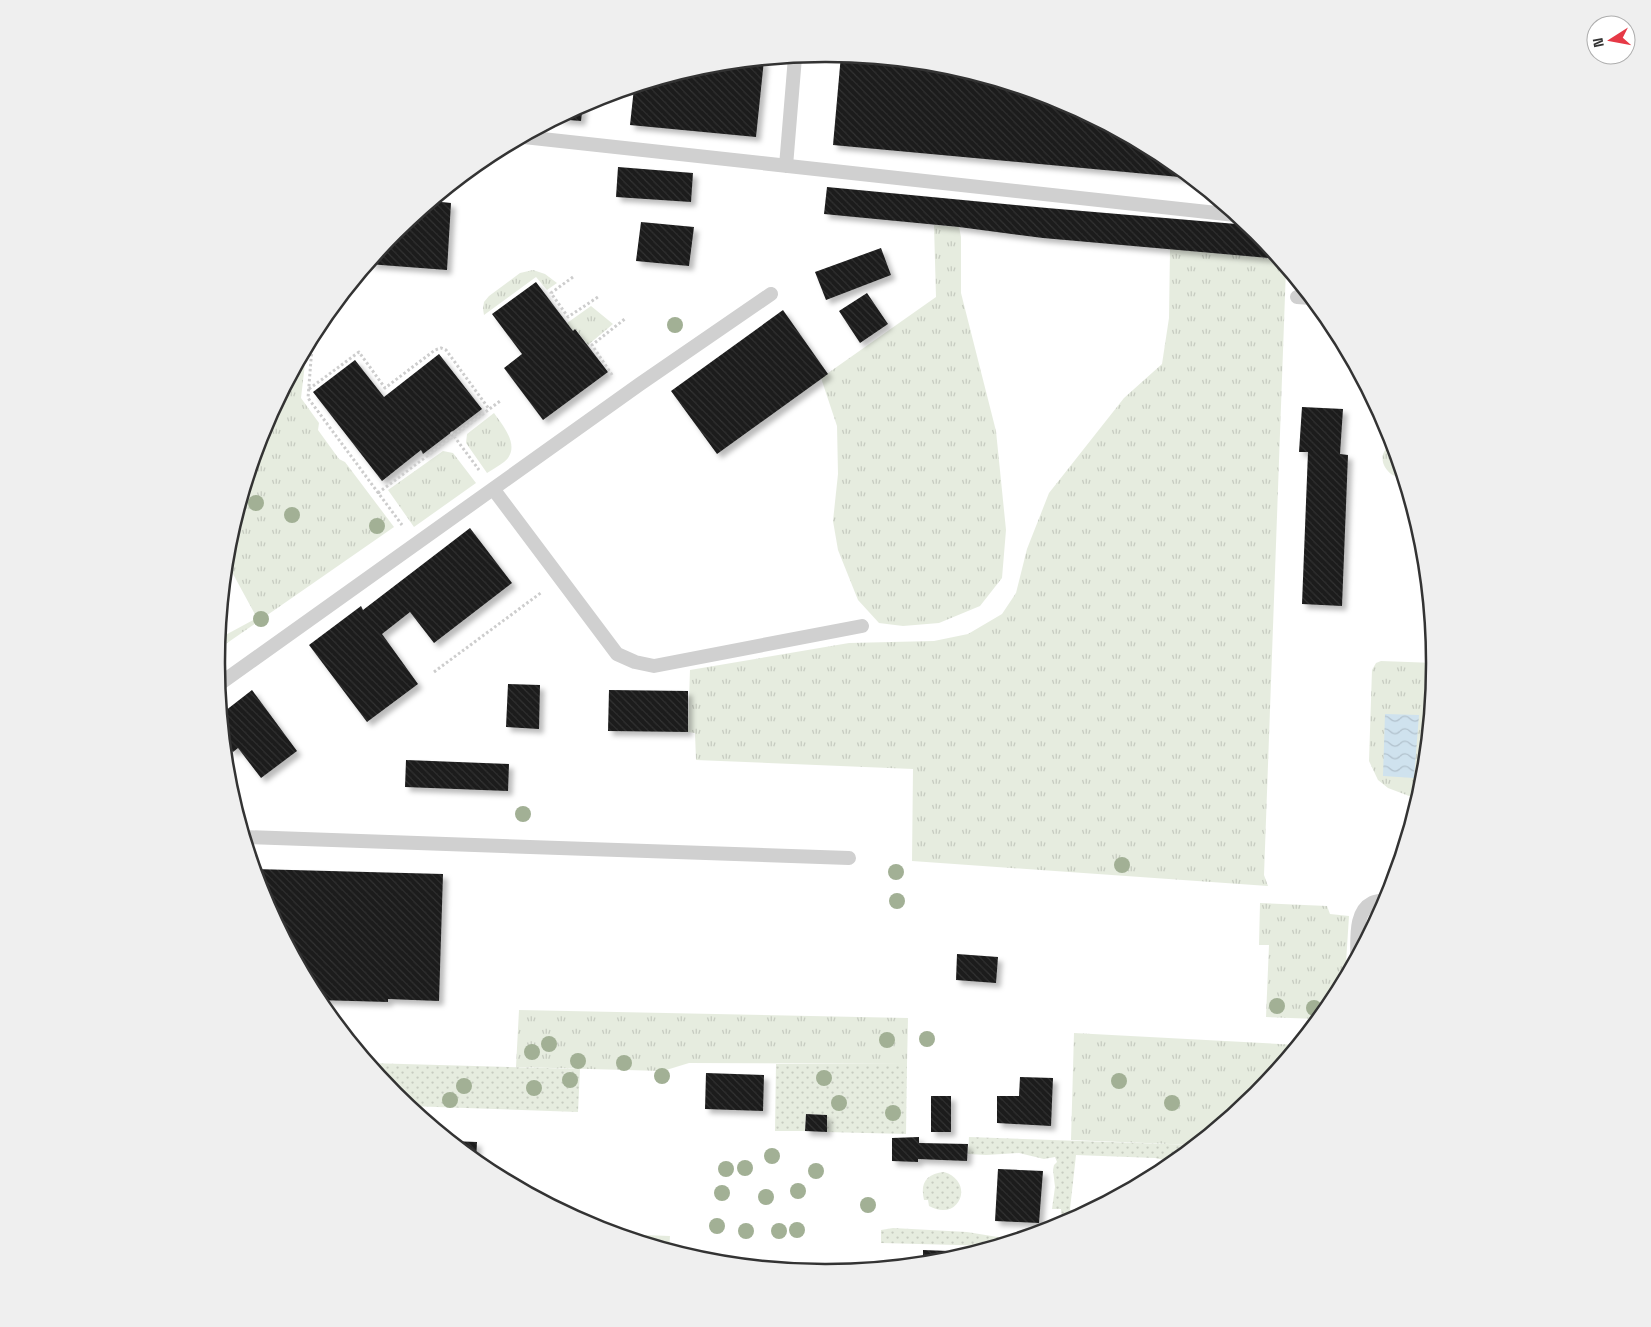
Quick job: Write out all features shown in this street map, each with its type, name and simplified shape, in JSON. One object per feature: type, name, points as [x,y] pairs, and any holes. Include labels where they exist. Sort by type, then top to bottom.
[{"type":"lane","points":[[786,166],[794,64]]},
{"type":"lane","points":[[534,138],[1224,214]]},
{"type":"lane","points":[[225,680],[626,394],[771,294]]},
{"type":"lane","points":[[494,490],[617,654],[635,662],[654,666],[862,626]]},
{"type":"lane","points":[[250,837],[850,858]]},
{"type":"lane","points":[[1358,942],[1359,920],[1363,909],[1377,901]]},
{"type":"path","points":[[573,277],[551,293],[568,317],[598,297]]},
{"type":"path","points":[[626,318],[592,345],[626,394]]},
{"type":"path","points":[[309,389],[359,352],[385,388],[435,350],[441,348],[446,350],[488,410]]},
{"type":"path","points":[[312,353],[308,398],[404,528]]},
{"type":"path","points":[[378,493],[453,434],[500,401]]},
{"type":"path","points":[[453,434],[494,490]]},
{"type":"path","points":[[434,672],[560,578]]},
{"type":"green space","points":[[934,225],[959,227],[961,237],[961,293],[996,431],[1006,530],[1002,578],[980,606],[939,623],[903,626],[879,623],[858,600],[838,550],[833,521],[838,474],[837,426],[821,378],[936,297]]},
{"type":"green space","points":[[1170,249],[1268,258],[1286,278],[1264,875],[1268,886],[912,861],[913,769],[696,760],[695,733],[688,732],[690,670],[849,643],[934,641],[968,634],[1002,614],[1016,593],[1027,549],[1049,493],[1124,398],[1162,364],[1169,318]]},
{"type":"green space","points":[[533,270],[545,274],[557,283],[547,290],[536,277],[484,315],[484,302],[489,296],[520,273]]},
{"type":"green space","points":[[591,306],[613,324],[588,345],[575,329],[573,331],[567,323]]},
{"type":"green space","points":[[305,363],[301,398],[319,423],[318,430],[339,459],[345,462],[394,527],[225,644],[225,635],[257,618],[232,572],[236,546],[256,470],[286,398]]},
{"type":"green space","points":[[494,413],[506,430],[511,443],[511,450],[504,462],[487,473],[466,443],[467,434]]},
{"type":"green space","points":[[1387,449],[1397,477],[1386,469],[1383,463]]},
{"type":"green space","points":[[443,451],[453,453],[476,483],[414,527],[388,490]]},
{"type":"green space","points":[[1381,661],[1426,663],[1425,703],[1421,742],[1412,796],[1388,788],[1378,780],[1369,761],[1372,670],[1376,663]]},
{"type":"green space","points":[[1260,903],[1327,906],[1330,914],[1349,916],[1346,964],[1309,1019],[1266,1017],[1269,945],[1259,945]]},
{"type":"green space","points":[[519,1010],[908,1018],[907,1064],[689,1063],[663,1071],[516,1067]]},
{"type":"green space","points":[[1074,1033],[1289,1045],[1277,1060],[1222,1115],[1185,1145],[1071,1140]]},
{"type":"green space","points":[[377,1063],[580,1069],[578,1112],[420,1106]]},
{"type":"green space","points":[[776,1064],[907,1064],[906,1134],[827,1132],[827,1115],[806,1114],[805,1131],[775,1131]]},
{"type":"green space","points":[[969,1137],[1185,1145],[1164,1160],[1076,1155],[1071,1212],[1062,1216],[1061,1209],[1052,1209],[1055,1187],[1053,1170],[1057,1162],[1055,1157],[1044,1159],[1019,1153],[968,1154]]},
{"type":"green space","points":[[944,1172],[954,1177],[959,1184],[961,1192],[960,1199],[955,1205],[949,1209],[940,1210],[929,1206],[928,1200],[924,1200],[923,1189],[929,1177]]},
{"type":"green space","points":[[893,1228],[967,1232],[1002,1238],[975,1245],[881,1243],[881,1230]]},
{"type":"green space","points":[[638,1235],[670,1236],[669,1244]]},
{"type":"water","points":[[1385,714],[1419,715],[1414,778],[1383,776]]},
{"type":"building","points":[[840,63],[865,64],[943,74],[1019,94],[1091,124],[1126,143],[1177,177],[833,145]]},
{"type":"building","points":[[763,66],[756,137],[630,125],[633,94],[708,74]]},
{"type":"building","points":[[582,114],[581,121],[569,120]]},
{"type":"building","points":[[618,167],[693,173],[691,202],[616,197]]},
{"type":"building","points":[[827,187],[1234,224],[1268,258],[1043,238],[959,227],[824,214]]},
{"type":"building","points":[[441,202],[451,203],[447,270],[376,265]]},
{"type":"building","points":[[641,222],[694,227],[689,266],[636,261]]},
{"type":"building","points":[[881,248],[891,275],[826,300],[815,272]]},
{"type":"building","points":[[536,282],[573,331],[575,329],[608,372],[543,420],[504,368],[522,354],[492,314]]},
{"type":"building","points":[[867,293],[888,324],[860,343],[839,311]]},
{"type":"building","points":[[783,310],[828,374],[717,454],[671,391]]},
{"type":"building","points":[[439,354],[482,409],[423,454],[421,450],[382,481],[313,392],[355,360],[384,397]]},
{"type":"building","points":[[1302,407],[1343,409],[1340,454],[1348,455],[1342,606],[1302,604],[1308,452],[1299,452]]},
{"type":"building","points":[[470,528],[512,583],[434,643],[410,612],[382,634],[418,684],[367,722],[309,645],[361,606],[363,610]]},
{"type":"building","points":[[508,684],[540,685],[539,729],[506,727]]},
{"type":"building","points":[[252,690],[297,751],[261,778],[238,748],[233,752],[231,750],[227,710]]},
{"type":"building","points":[[609,690],[688,691],[688,732],[608,731]]},
{"type":"building","points":[[406,760],[509,764],[508,791],[405,787]]},
{"type":"building","points":[[261,869],[443,874],[439,1001],[388,999],[388,1002],[328,1000],[305,964],[286,929]]},
{"type":"building","points":[[957,954],[998,957],[996,983],[956,980]]},
{"type":"building","points":[[706,1073],[764,1075],[763,1111],[705,1109]]},
{"type":"building","points":[[1020,1077],[1053,1078],[1051,1126],[997,1123],[997,1096],[1019,1096]]},
{"type":"building","points":[[931,1096],[951,1096],[951,1132],[931,1132]]},
{"type":"building","points":[[806,1114],[827,1115],[827,1132],[805,1131]]},
{"type":"building","points":[[919,1137],[919,1143],[968,1144],[967,1161],[918,1159],[918,1162],[892,1161],[892,1138]]},
{"type":"building","points":[[462,1141],[477,1142],[477,1152]]},
{"type":"building","points":[[998,1169],[1043,1171],[1039,1223],[995,1221]]},
{"type":"building","points":[[923,1250],[951,1251],[943,1253],[923,1256]]}]
